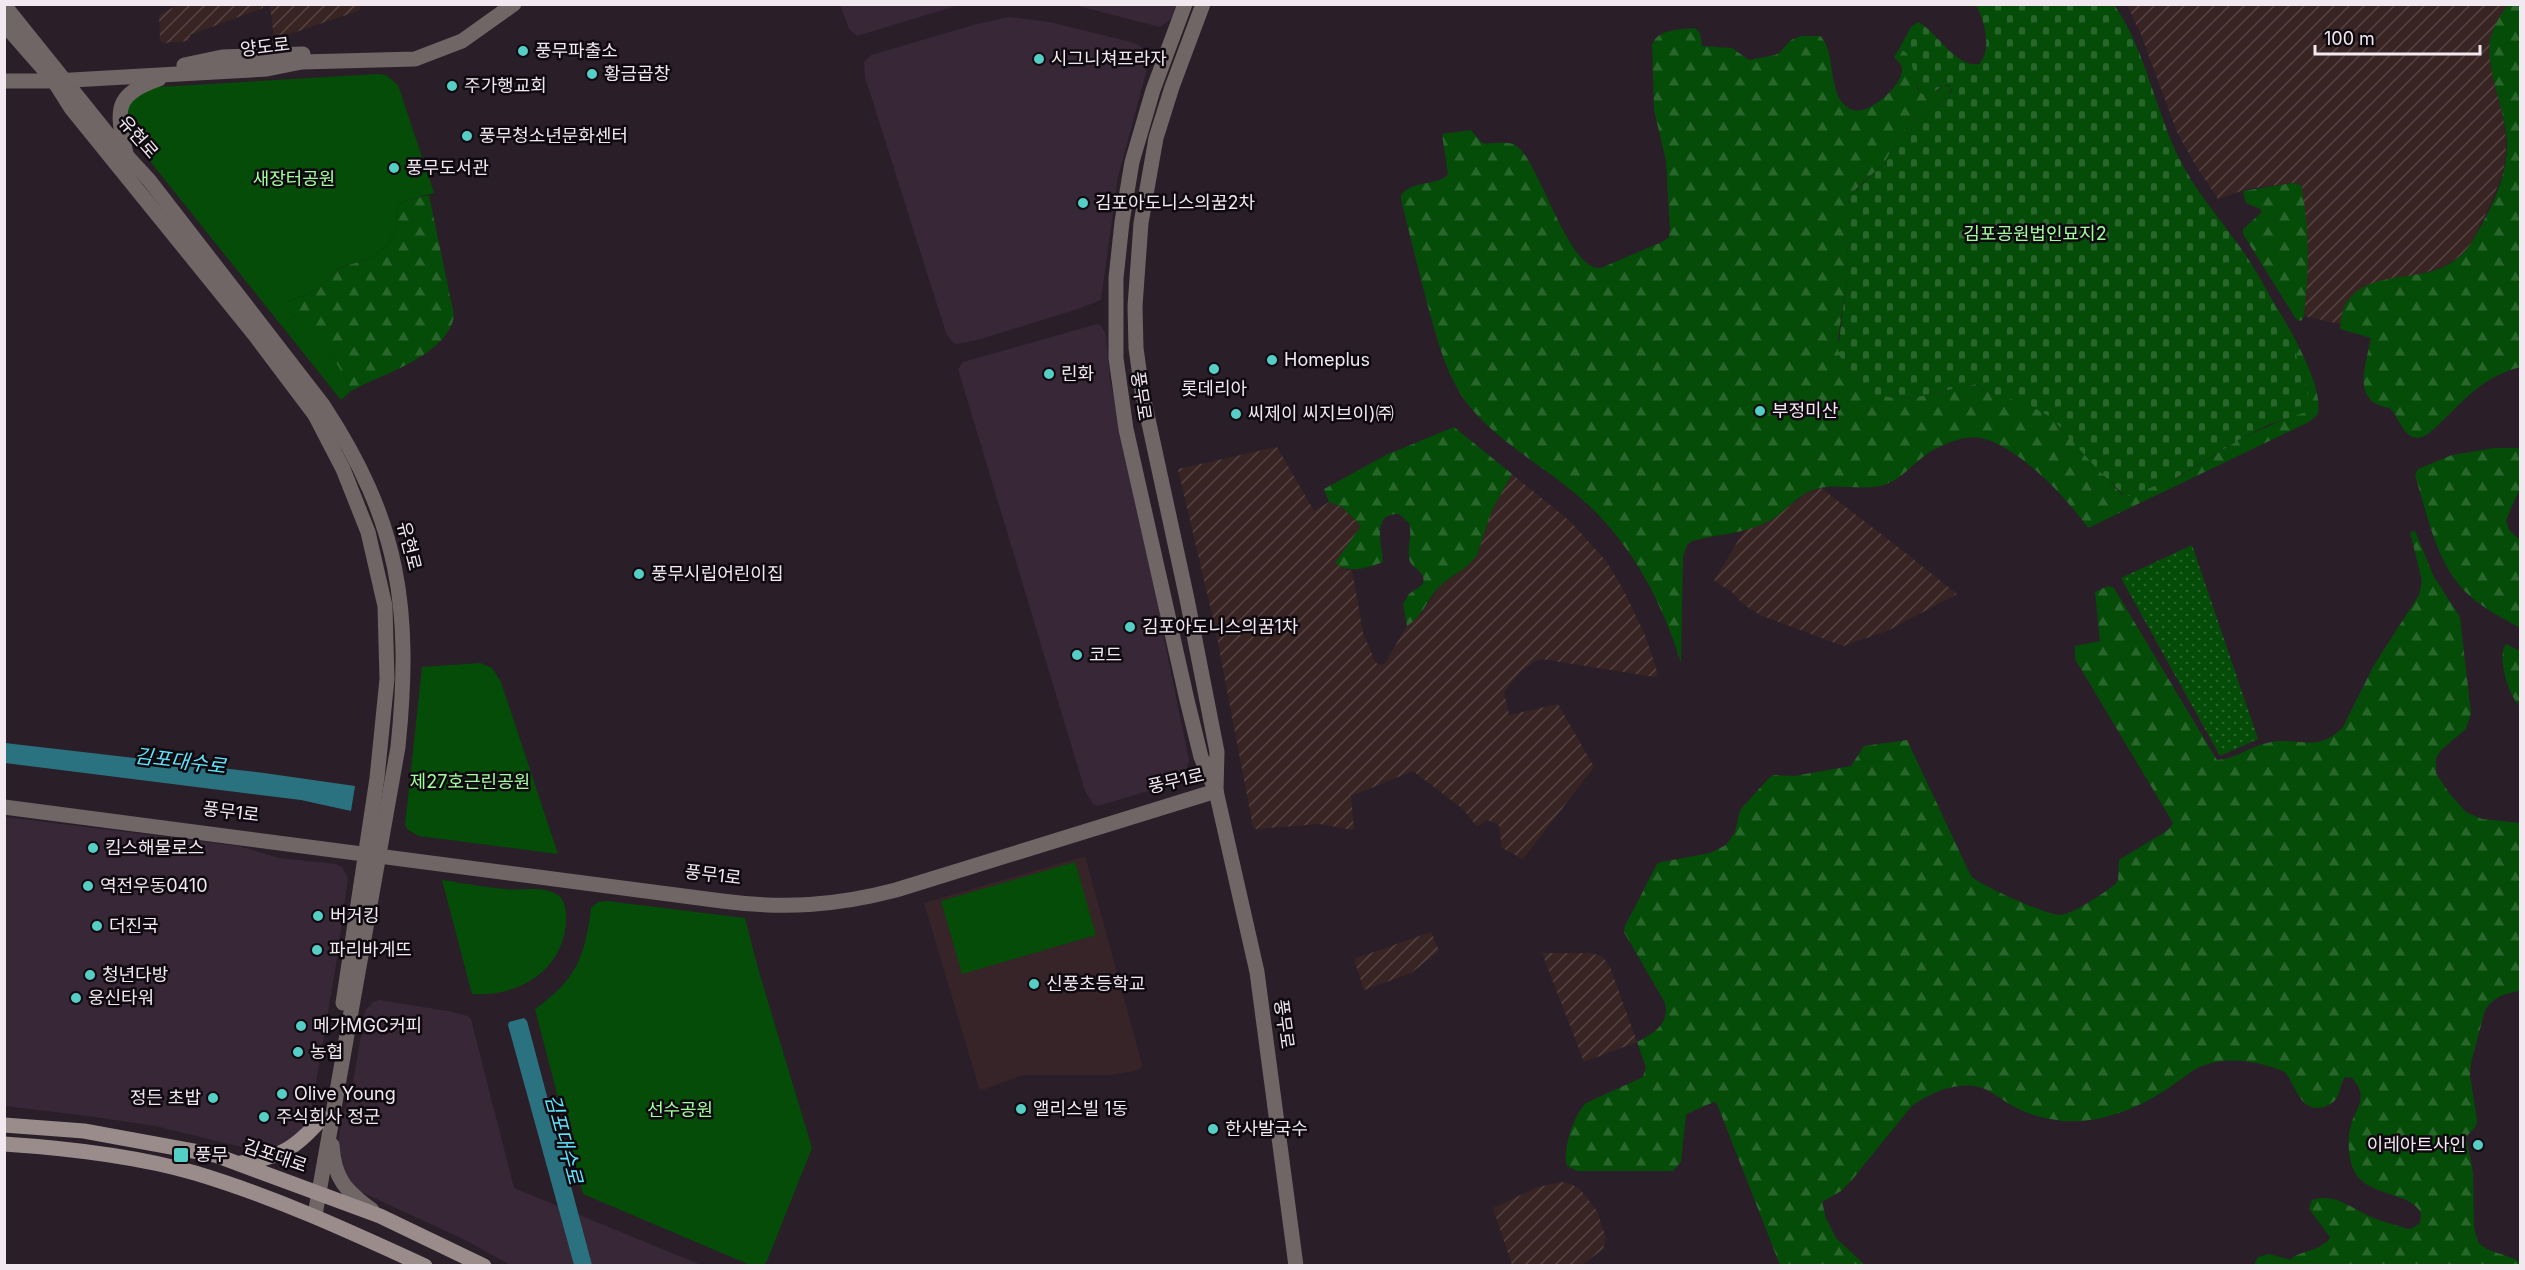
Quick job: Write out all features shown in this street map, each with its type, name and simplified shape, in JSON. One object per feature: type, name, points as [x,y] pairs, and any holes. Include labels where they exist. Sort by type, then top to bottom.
[{"type":"main road","points":[[238,1163],[265,1160],[288,1151],[326,1120]]},
{"type":"main road","name":"김포대로","points":[[4,1125],[84,1131],[215,1155],[380,1216],[484,1266]]},
{"type":"main road","points":[[4,1144],[103,1154],[193,1173],[310,1213],[425,1266]]},
{"type":"street","name":"양도로","points":[[4,81],[188,64],[222,57],[357,51],[395,55],[430,48],[444,42],[502,4]]},
{"type":"street","name":"양도로","points":[[4,74],[57,76],[176,73],[267,69],[302,62],[400,62],[415,59],[462,41],[514,4]]},
{"type":"street","name":"풍무로","points":[[1185,4],[1153,90],[1132,162],[1116,278],[1115,348],[1126,429],[1187,700],[1201,757],[1216,791],[1257,972],[1296,1266]]},
{"type":"street","name":"풍무로","points":[[1203,4],[1156,138],[1141,224],[1135,306],[1136,348],[1142,391],[1217,752],[1216,791]]},
{"type":"street","name":"유현로","points":[[4,5],[57,76],[71,108],[246,325],[315,415],[331,443],[358,502],[379,574],[385,606],[386,704],[372,852],[346,985],[310,1213]]},
{"type":"street","name":"유현로","points":[[4,24],[57,76],[176,214],[323,405],[352,450],[378,508],[397,572],[404,648],[398,747],[392,788],[372,852]]},
{"type":"street","points":[[126,154],[119,113],[122,101],[141,85],[176,73]]},
{"type":"street","name":"풍무1로","points":[[4,802],[745,904],[815,906],[853,901],[896,890],[1216,791]]},
{"type":"street","name":"풍무1로","points":[[4,807],[372,852]]},
{"type":"street","points":[[326,1120],[337,1174],[356,1199],[380,1216]]},
{"type":"shaded area","points":[[840,4],[959,5],[857,36],[849,29]]},
{"type":"shaded area","points":[[178,5],[263,5],[263,8],[190,35],[189,41],[164,43],[160,40],[159,15]]},
{"type":"shaded area","points":[[270,5],[359,5],[361,10],[274,37]]},
{"type":"shaded area","points":[[1074,5],[1177,5],[1171,19],[1160,27]]},
{"type":"shaded area","points":[[2127,5],[2508,5],[2493,31],[2493,73],[2505,127],[2506,155],[2503,172],[2491,203],[2472,242],[2463,254],[2445,266],[2415,276],[2367,286],[2348,300],[2340,324],[2304,316],[2307,241],[2301,185],[2293,183],[2247,189],[2218,199],[2177,132],[2140,32]]},
{"type":"shaded area","points":[[1009,17],[1050,22],[1139,45],[1147,54],[1147,69],[1118,177],[1101,300],[981,339],[958,344],[953,343],[946,333],[865,77],[864,62],[871,55]]},
{"type":"shaded area","points":[[1097,324],[1106,334],[1110,380],[1163,616],[1164,638],[1189,760],[1186,774],[1175,783],[1098,806],[1093,804],[1085,791],[958,369],[963,362]]},
{"type":"shaded area","points":[[1277,447],[1314,511],[1329,502],[1342,507],[1361,526],[1346,571],[1352,570],[1363,633],[1376,663],[1381,665],[1385,663],[1407,626],[1421,614],[1439,587],[1473,561],[1492,510],[1512,474],[1571,522],[1606,561],[1624,591],[1645,635],[1658,674],[1655,677],[1542,659],[1521,671],[1504,692],[1509,715],[1558,704],[1594,767],[1523,859],[1502,848],[1499,825],[1487,820],[1477,827],[1463,809],[1413,771],[1351,796],[1354,830],[1319,824],[1256,829],[1253,827],[1215,627],[1178,469]]},
{"type":"shaded area","points":[[1821,488],[1957,594],[1887,631],[1843,646],[1760,615],[1743,604],[1731,591],[1714,581],[1744,531],[1778,515],[1806,493]]},
{"type":"shaded area","points":[[5,817],[239,846],[279,858],[336,864],[342,867],[348,878],[337,959],[311,1112],[308,1123],[297,1140],[262,1152],[155,1126],[5,1106]]},
{"type":"shaded area","name":"신풍초등학교","points":[[1085,856],[1142,1064],[1140,1069],[1112,1075],[1022,1075],[980,1091],[924,903]]},
{"type":"shaded area","points":[[1431,932],[1439,951],[1411,973],[1364,990],[1354,959]]},
{"type":"shaded area","points":[[1542,953],[1590,953],[1602,956],[1610,967],[1637,1042],[1584,1062]]},
{"type":"shaded area","points":[[379,1000],[448,1011],[468,1016],[471,1019],[514,1188],[701,1265],[510,1265],[465,1240],[359,1191],[348,1183],[337,1149],[342,1116],[351,1095],[365,1011],[373,1002]]},
{"type":"shaded area","points":[[1562,1182],[1580,1189],[1597,1211],[1606,1238],[1603,1249],[1582,1265],[1512,1265],[1493,1208],[1538,1187]]},
{"type":"green space","points":[[2508,4],[2520,5],[2520,367],[2505,372],[2480,386],[2428,434],[2414,438],[2405,431],[2390,408],[2377,404],[2369,398],[2365,391],[2364,371],[2371,338],[2340,329],[2342,313],[2349,299],[2361,288],[2376,282],[2428,272],[2445,266],[2460,256],[2473,240],[2485,218],[2496,195],[2506,157],[2506,132],[2491,67],[2490,41],[2499,18]]},
{"type":"green space","name":"김포공원법인묘지2","points":[[1976,5],[2114,5],[2134,39],[2164,122],[2186,171],[2260,277],[2271,298],[2299,363],[2311,408],[2309,411],[2270,424],[2242,438],[2176,478],[2126,497],[2097,469],[2052,418],[2031,406],[1989,393],[1976,384],[1916,397],[1895,398],[1872,394],[1864,390],[1852,378],[1844,368],[1838,350],[1847,276],[1848,210],[1851,195],[1884,163],[1904,130],[1948,97],[1952,90],[1949,85],[1943,85],[1932,94],[1922,94],[1916,82],[1911,61],[1904,51],[1899,49],[1911,27],[1918,22],[1954,55],[1970,64],[1979,64],[1986,51],[1986,34]]},
{"type":"green space","points":[[1695,28],[1700,33],[1702,46],[1732,48],[1749,60],[1775,55],[1791,40],[1801,36],[1820,36],[1829,53],[1839,96],[1844,105],[1853,110],[1868,108],[1892,90],[1901,75],[1902,68],[1894,57],[1899,49],[1904,51],[1911,60],[1918,90],[1936,92],[1943,85],[1952,87],[1948,97],[1904,130],[1884,163],[1856,189],[1849,201],[1847,276],[1838,340],[1852,378],[1864,390],[1895,398],[1916,397],[1976,384],[1984,390],[2031,406],[2052,418],[2122,495],[2177,478],[2242,438],[2287,418],[2284,327],[2271,298],[2303,354],[2310,371],[2318,401],[2318,414],[2309,422],[2088,528],[2055,488],[2026,462],[1995,443],[1975,437],[1953,441],[1937,448],[1895,480],[1880,486],[1825,487],[1809,491],[1773,518],[1758,526],[1692,541],[1687,545],[1683,557],[1681,663],[1651,589],[1623,544],[1588,504],[1488,426],[1459,391],[1443,358],[1401,195],[1412,187],[1437,181],[1448,175],[1442,134],[1471,130],[1482,143],[1505,143],[1518,147],[1527,158],[1567,237],[1578,254],[1589,265],[1601,268],[1664,241],[1669,237],[1670,230],[1666,161],[1654,110],[1652,45],[1659,35],[1664,33]]},
{"type":"green space","name":"새장터공원","points":[[386,75],[398,85],[434,193],[404,201],[398,205],[395,232],[385,248],[370,258],[339,268],[318,289],[286,303],[286,309],[316,336],[339,368],[351,391],[341,400],[133,140],[127,124],[127,111],[130,100],[134,96],[157,87]]},
{"type":"green space","points":[[2293,183],[2301,185],[2308,250],[2304,316],[2301,321],[2296,319],[2243,234],[2243,229],[2262,212],[2246,203],[2243,191]]},
{"type":"green space","points":[[429,195],[454,315],[449,329],[440,341],[412,362],[351,391],[332,357],[315,336],[286,309],[286,303],[318,289],[339,268],[370,258],[385,248],[395,232],[398,205],[404,201]]},
{"type":"green space","points":[[1454,427],[1512,474],[1492,510],[1477,555],[1437,589],[1420,614],[1407,626],[1403,604],[1409,594],[1423,584],[1424,580],[1422,574],[1410,562],[1409,523],[1399,514],[1390,515],[1381,524],[1383,562],[1358,569],[1340,566],[1335,563],[1361,526],[1342,507],[1329,502],[1324,489],[1386,455]]},
{"type":"green space","points":[[2494,448],[2520,448],[2520,488],[2506,520],[2509,530],[2520,540],[2520,628],[2475,601],[2458,584],[2435,540],[2415,475],[2418,469],[2452,455]]},
{"type":"green space","points":[[2415,531],[2434,577],[2460,617],[2471,713],[2466,729],[2441,750],[2436,758],[2436,773],[2449,793],[2466,812],[2482,819],[2520,823],[2520,991],[2500,996],[2485,1010],[2470,1075],[2477,1120],[2476,1126],[2466,1137],[2473,1172],[2474,1227],[2478,1242],[2487,1249],[2515,1259],[2520,1262],[2520,1265],[2354,1266],[2291,1260],[2294,1256],[2317,1248],[2330,1237],[2309,1209],[2312,1200],[2328,1198],[2342,1202],[2373,1218],[2411,1229],[2420,1223],[2421,1213],[2408,1201],[2368,1185],[2354,1171],[2349,1151],[2349,1134],[2361,1098],[2358,1086],[2352,1078],[2345,1077],[2338,1096],[2333,1102],[2316,1108],[2304,1103],[2285,1072],[2245,1061],[2215,1062],[2200,1067],[2146,1102],[2119,1113],[2091,1120],[2063,1121],[2035,1115],[1974,1086],[1949,1088],[1925,1098],[1911,1107],[1851,1181],[1841,1191],[1822,1202],[1826,1218],[1836,1238],[1865,1265],[1780,1265],[1717,1104],[1714,1102],[1686,1114],[1681,1162],[1673,1171],[1577,1171],[1567,1166],[1566,1151],[1577,1115],[1586,1103],[1643,1077],[1646,1067],[1637,1042],[1655,1031],[1665,1017],[1665,1003],[1624,932],[1657,864],[1710,853],[1726,845],[1735,832],[1740,810],[1769,778],[1774,775],[1794,776],[1851,766],[1864,746],[1907,740],[1971,876],[2000,893],[2029,905],[2054,914],[2067,914],[2114,885],[2118,881],[2119,860],[2168,830],[2173,823],[2075,659],[2075,646],[2100,641],[2095,592],[2108,586],[2114,588],[2217,760],[2267,743],[2315,742],[2324,740],[2343,727],[2374,665],[2419,595],[2422,581],[2410,532]]},
{"type":"green space","points":[[2192,545],[2258,739],[2220,756],[2121,578]]},
{"type":"green space","points":[[2506,644],[2520,651],[2520,706],[2505,676],[2502,657]]},
{"type":"green space","name":"제27호근린공원","points":[[480,663],[492,668],[501,682],[558,854],[419,836],[408,830],[405,825],[422,667]]},
{"type":"green space","points":[[1075,862],[1096,935],[962,974],[941,901]]},
{"type":"green space","points":[[442,880],[505,889],[540,889],[559,896],[566,911],[566,922],[557,954],[535,978],[521,985],[506,991],[472,994]]},
{"type":"green space","name":"선수공원","points":[[607,901],[745,918],[812,1148],[767,1261],[763,1265],[750,1265],[583,1194],[535,1009],[560,988],[569,977],[581,954],[591,908],[598,902]]},
{"type":"green space","points":[[2269,1254],[2291,1260],[2354,1265],[2254,1265],[2258,1257]]},
{"type":"water","points":[[5,743],[264,773],[355,786],[351,811],[301,800],[5,763]]},
{"type":"water","points":[[524,1018],[527,1021],[592,1265],[574,1265],[508,1025],[509,1022]]},
{"type":"place","name":"풍무파출소","points":[[523,51]]},
{"type":"place","name":"시그니쳐프라자","points":[[1039,59]]},
{"type":"place","name":"황금곱창","points":[[592,74]]},
{"type":"place","name":"주가행교회","points":[[452,86]]},
{"type":"place","name":"풍무청소년문화센터","points":[[467,136]]},
{"type":"place","name":"풍무도서관","points":[[394,168]]},
{"type":"place","name":"김포아도니스의꿈2차","points":[[1083,203]]},
{"type":"place","name":"Homeplus","points":[[1272,360]]},
{"type":"place","name":"롯데리아","points":[[1214,369]]},
{"type":"place","name":"린화","points":[[1049,374]]},
{"type":"place","name":"부정미산","points":[[1760,411]]},
{"type":"place","name":"씨제이 씨지브이)㈜","points":[[1236,414]]},
{"type":"place","name":"풍무시립어린이집","points":[[639,574]]},
{"type":"place","name":"김포아도니스의꿈1차","points":[[1130,627]]},
{"type":"place","name":"코드","points":[[1077,655]]},
{"type":"place","name":"킴스해물로스","points":[[93,848]]},
{"type":"place","name":"역전우동0410","points":[[88,886]]},
{"type":"place","name":"버거킹","points":[[318,916]]},
{"type":"place","name":"더진국","points":[[97,926]]},
{"type":"place","name":"파리바게뜨","points":[[317,950]]},
{"type":"place","name":"청년다방","points":[[90,975]]},
{"type":"place","name":"신풍초등학교","points":[[1034,984]]},
{"type":"place","name":"웅신타워","points":[[76,998]]},
{"type":"place","name":"메가MGC커피","points":[[301,1026]]},
{"type":"place","name":"농협","points":[[298,1052]]},
{"type":"place","name":"Olive Young","points":[[282,1094]]},
{"type":"place","name":"정든 초밥","points":[[213,1098]]},
{"type":"place","name":"앨리스빌 1동","points":[[1021,1109]]},
{"type":"place","name":"주식회사 정군","points":[[264,1117]]},
{"type":"place","name":"한사발국수","points":[[1213,1129]]},
{"type":"place","name":"이레아트사인","points":[[2478,1145]]},
{"type":"place","name":"풍무","points":[[181,1155]]},
{"type":"water label","name":"김포대수로","points":[[180,761]]},
{"type":"water label","name":"김포대수로","points":[[564,1139]]}]
